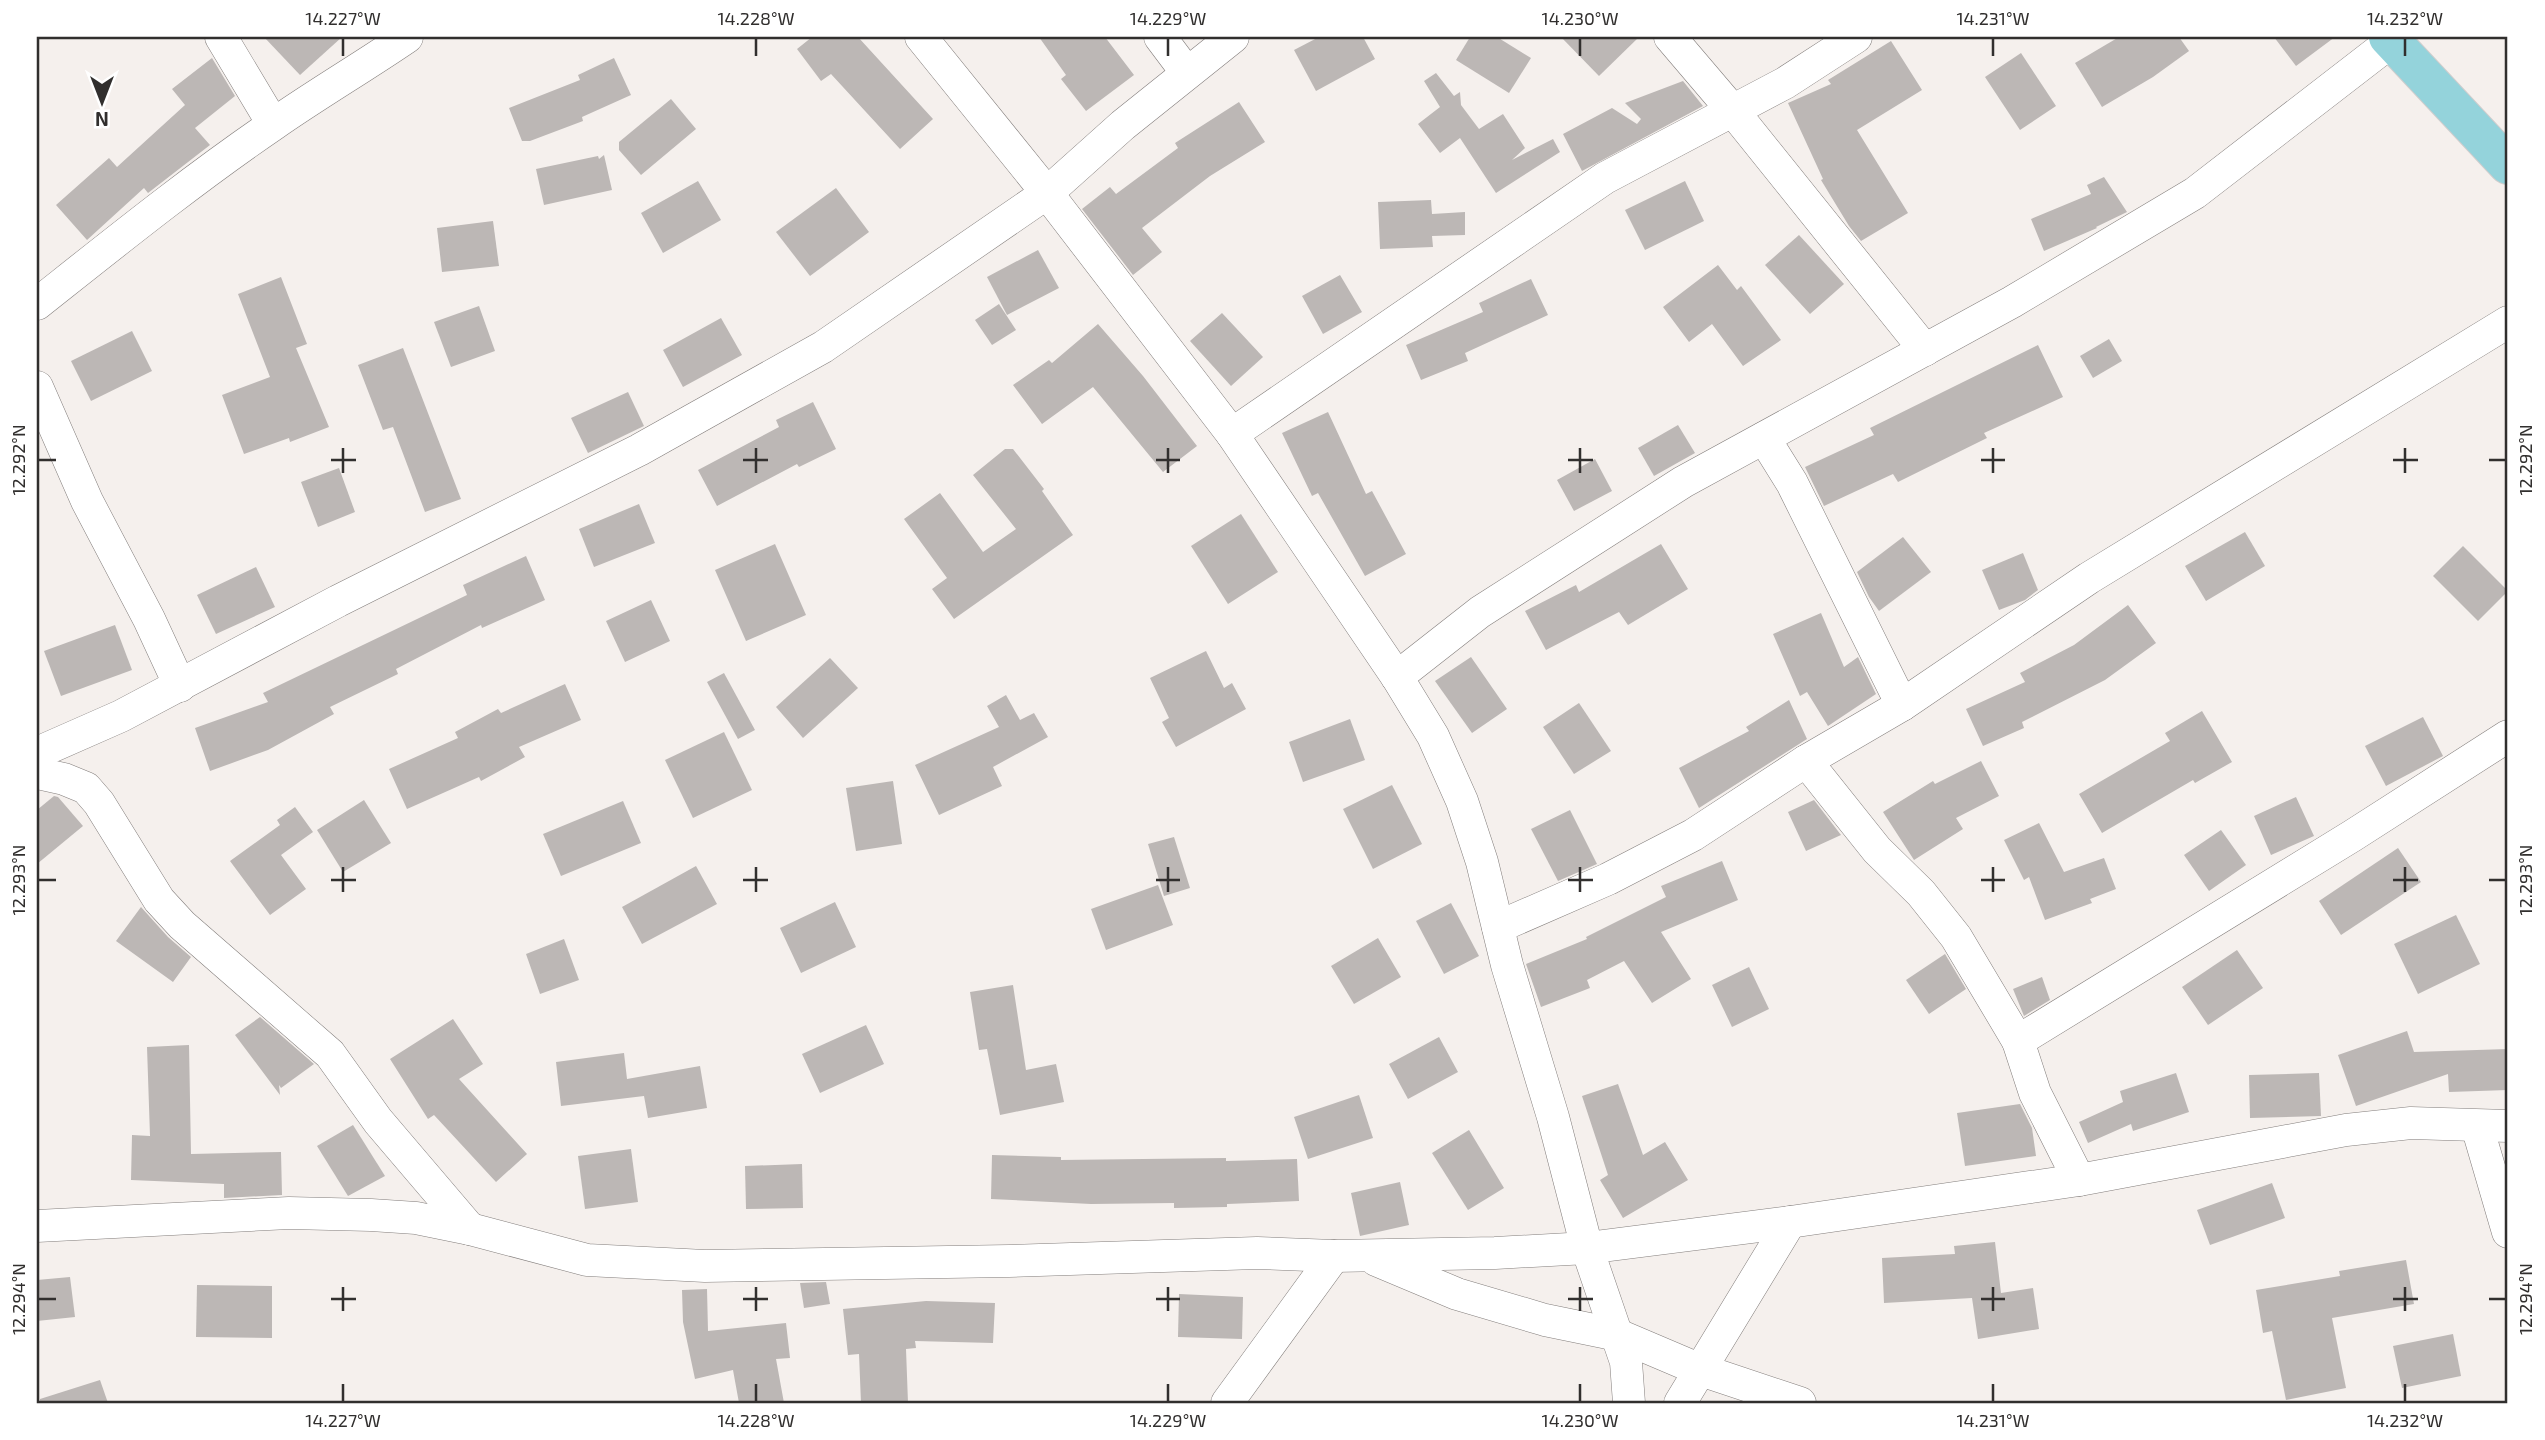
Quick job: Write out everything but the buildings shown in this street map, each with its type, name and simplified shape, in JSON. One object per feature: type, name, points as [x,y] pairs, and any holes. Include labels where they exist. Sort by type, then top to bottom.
[{"type":"main road","points":[[2392,38],[2508,165]]},
{"type":"street","points":[[221,37],[273,124]]},
{"type":"street","points":[[37,304],[122,236],[273,124],[407,37]]},
{"type":"street","points":[[921,37],[1047,193],[1233,434],[1433,736],[1462,801],[1482,863],[1587,1248],[1626,1362],[1629,1403]]},
{"type":"street","points":[[1160,37],[1188,73]]},
{"type":"street","points":[[37,753],[121,716],[338,601],[639,450],[823,347],[1047,193],[1123,125],[1233,37]]},
{"type":"street","points":[[1670,37],[1733,111],[1925,351]]},
{"type":"street","points":[[1233,434],[1605,178],[1785,83],[1856,37]]},
{"type":"street","points":[[1396,677],[1480,612],[1683,482],[2012,302],[2194,193],[2392,38]]},
{"type":"street","points":[[1498,927],[1608,879],[1693,835],[1806,761],[1902,705],[2089,578],[2508,322]]},
{"type":"street","points":[[37,387],[87,501],[149,619],[180,686]]},
{"type":"street","points":[[1764,438],[1793,483],[1902,705]]},
{"type":"street","points":[[2018,1041],[2353,836],[2508,736]]},
{"type":"street","points":[[1806,761],[1877,850],[1921,893],[1956,937],[2018,1041],[2035,1093],[2079,1180]]},
{"type":"street","points":[[37,773],[64,779],[86,788],[99,803],[159,900],[182,925],[330,1054],[378,1121],[470,1229]]},
{"type":"street","points":[[37,1226],[289,1213],[416,1218],[470,1229],[587,1261],[705,1266],[1009,1261],[1257,1253],[1350,1256],[1495,1253],[1587,1248],[1790,1222],[2079,1180],[2346,1130],[2411,1123],[2508,1126]]},
{"type":"street","points":[[2477,1126],[2508,1230]]},
{"type":"street","points":[[1681,1403],[1698,1369],[1790,1222]]},
{"type":"street","points":[[1350,1256],[1457,1294],[1545,1320],[1618,1335],[1698,1369],[1801,1403]]},
{"type":"street","points":[[1227,1403],[1350,1256]]}]
